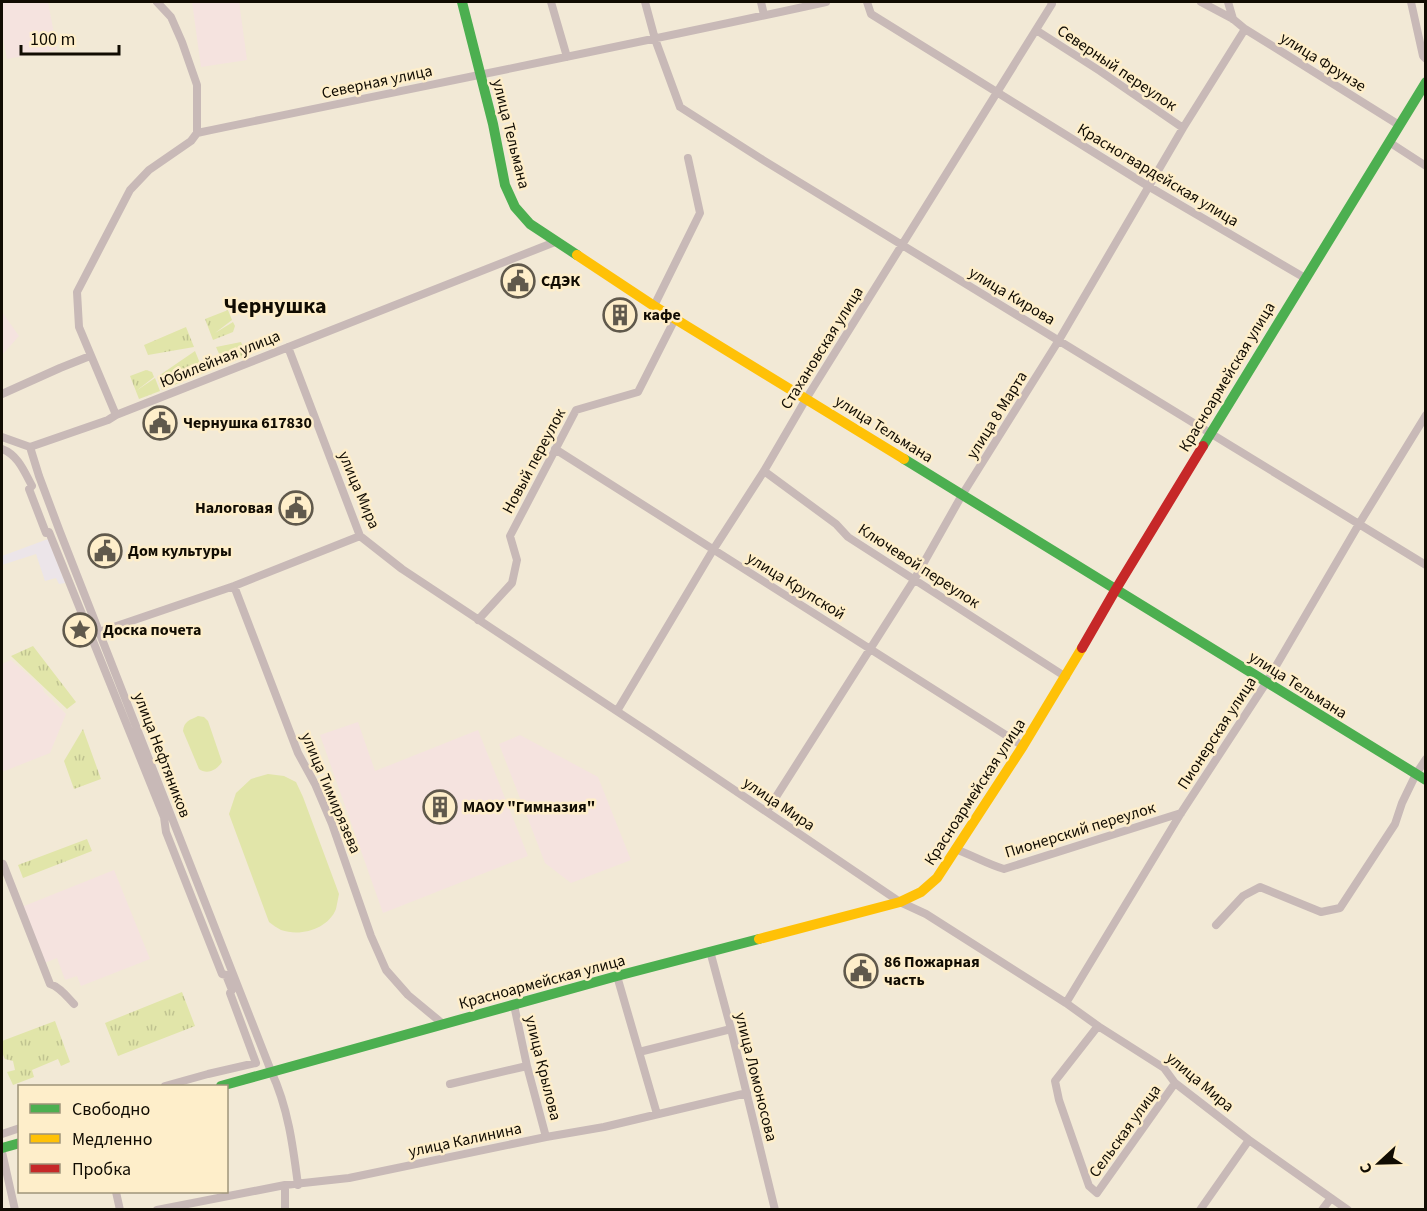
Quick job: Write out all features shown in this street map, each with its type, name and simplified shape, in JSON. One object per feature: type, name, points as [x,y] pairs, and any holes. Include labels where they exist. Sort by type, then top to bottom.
[{"type":"street","points":[[157,2],[171,17],[197,85],[197,134]]},
{"type":"street","name":"улица Тельмана","points":[[462,2],[493,124],[505,185],[515,207],[530,224],[654,306],[1421,777]]},
{"type":"street","points":[[551,2],[567,57]]},
{"type":"street","name":"улица Кирова","points":[[645,2],[655,39],[680,107],[1425,565]]},
{"type":"street","points":[[761,2],[764,15]]},
{"type":"street","name":"Северная улица","points":[[116,415],[79,327],[77,291],[130,190],[150,170],[191,141],[197,134],[826,2]]},
{"type":"street","name":"Красногвардейская улица","points":[[867,2],[871,14],[1148,186],[1305,278]]},
{"type":"street","name":"Стахановская улица","points":[[617,711],[713,550],[998,94],[1052,2]]},
{"type":"street","name":"улица Фрунзе","points":[[1201,2],[1233,19],[1245,29],[1399,125]]},
{"type":"street","points":[[1228,2],[1233,19]]},
{"type":"street","points":[[1411,2],[1425,59]]},
{"type":"street","name":"улица 8 Марта","points":[[767,811],[914,580],[962,495],[1059,340],[1148,186],[1245,29]]},
{"type":"street","name":"Северный переулок","points":[[1036,30],[1183,128]]},
{"type":"street","name":"Красноармейская улица","points":[[224,1085],[617,976],[900,902],[921,892],[938,878],[1066,677],[1116,589],[1425,82]]},
{"type":"street","points":[[1389,142],[1425,166]]},
{"type":"street","points":[[654,306],[700,213],[688,158]]},
{"type":"street","name":"Юбилейная улица","points":[[30,447],[108,420],[555,242]]},
{"type":"street","name":"Новый переулок","points":[[478,620],[512,583],[517,560],[510,536],[576,410],[638,392],[675,319]]},
{"type":"street","name":"улица Мира","points":[[288,347],[360,536],[402,569],[900,902],[927,914],[1164,1068],[1176,1083],[1250,1140],[1348,1209]]},
{"type":"street","points":[[2,394],[90,356]]},
{"type":"street","name":"Пионерская улица","points":[[1066,1003],[1181,813],[1266,683],[1425,415]]},
{"type":"street","points":[[2,437],[30,447]]},
{"type":"street","name":"улица Нефтяников","points":[[30,447],[40,480],[278,1087],[292,1140],[298,1185]]},
{"type":"street","points":[[2,449],[10,452],[21,464],[32,486],[29,489],[46,533],[50,532],[164,817],[166,832],[222,974],[226,975],[232,990],[230,993],[256,1063],[169,1085]]},
{"type":"street","name":"улица Крупской","points":[[555,449],[1023,746]]},
{"type":"street","name":"Ключевой переулок","points":[[764,471],[836,524],[848,537],[1066,677]]},
{"type":"street","points":[[99,632],[234,586],[360,536]]},
{"type":"street","name":"улица Тимирязева","points":[[234,586],[298,753],[315,784],[332,824],[371,936],[386,970],[408,995],[443,1024]]},
{"type":"street","points":[[1216,925],[1243,896],[1260,887],[1321,912],[1340,908],[1395,824],[1402,803],[1421,777],[1425,759]]},
{"type":"street","name":"Пионерский переулок","points":[[955,849],[1004,870],[1181,813]]},
{"type":"street","points":[[3,864],[50,984],[55,985],[74,1004]]},
{"type":"street","name":"улица Ломоносова","points":[[710,951],[775,1209]]},
{"type":"street","points":[[617,976],[657,1114]]},
{"type":"street","name":"улица Крылова","points":[[514,1005],[546,1137]]},
{"type":"street","name":"Сельская улица","points":[[1098,1026],[1055,1081],[1059,1100],[1089,1186],[1097,1193],[1176,1083]]},
{"type":"street","points":[[639,1052],[731,1029]]},
{"type":"street","points":[[450,1084],[527,1066]]},
{"type":"street","name":"улица Калинина","points":[[157,1209],[285,1185],[349,1178],[604,1127],[747,1093]]},
{"type":"street","points":[[2,1134],[18,1129]]},
{"type":"street","points":[[1200,1209],[1250,1140]]},
{"type":"street","points":[[2,1148],[18,1144]]},
{"type":"street","points":[[2,1152],[15,1209]]},
{"type":"street","points":[[285,1185],[285,1209]]},
{"type":"street","points":[[116,1193],[120,1209]]},
{"type":"street","points":[[1322,1209],[1330,1198]]},
{"type":"shaded area","points":[[2,2],[48,2],[57,50],[7,59],[2,34]]},
{"type":"shaded area","points":[[192,2],[239,2],[247,60],[201,67]]},
{"type":"shaded area","points":[[2,312],[19,336],[2,355]]},
{"type":"shaded area","points":[[48,539],[65,583],[59,584],[56,578],[45,581],[36,554],[2,565],[2,556]]},
{"type":"shaded area","points":[[11,660],[42,687],[44,692],[66,714],[50,753],[2,772],[2,664]]},
{"type":"shaded area","points":[[358,722],[375,771],[478,730],[528,856],[383,913],[320,735]]},
{"type":"shaded area","points":[[520,735],[598,777],[631,860],[571,883],[545,863],[499,744]]},
{"type":"shaded area","points":[[114,870],[150,959],[81,986],[77,976],[65,980],[57,958],[42,964],[19,908]]},
{"type":"green space","points":[[228,310],[232,320],[215,333],[233,322],[235,326],[233,332],[213,340],[205,319]]},
{"type":"green space","points":[[186,327],[194,347],[148,355],[144,345]]},
{"type":"green space","points":[[241,342],[247,356],[224,365],[216,347]]},
{"type":"green space","points":[[195,351],[204,373],[162,390],[157,377]]},
{"type":"green space","points":[[146,370],[152,372],[154,377],[136,391],[155,378],[160,391],[139,399],[130,376]]},
{"type":"green space","points":[[33,646],[76,702],[67,709],[11,656]]},
{"type":"green space","points":[[198,716],[208,721],[222,762],[208,772],[199,769],[183,731],[186,723]]},
{"type":"green space","points":[[83,729],[101,779],[74,789],[64,761]]},
{"type":"green space","points":[[268,774],[284,776],[296,782],[339,894],[332,916],[327,922],[313,930],[289,932],[269,922],[229,814],[236,793],[251,779]]},
{"type":"green space","points":[[87,839],[92,851],[23,878],[18,865]]},
{"type":"green space","points":[[182,992],[195,1026],[118,1056],[105,1023]]},
{"type":"green space","points":[[55,1021],[70,1062],[61,1066],[58,1059],[32,1070],[34,1077],[13,1085],[7,1072],[15,1070],[13,1061],[5,1059],[2,1052],[2,1041]]},
{"type":"traffic: fast","points":[[462,2],[493,124],[505,185],[515,207],[530,224],[577,255]]},
{"type":"traffic: fast","points":[[1203,446],[1426,82]]},
{"type":"traffic: fast","points":[[904,459],[1426,780]]},
{"type":"traffic: fast","points":[[225,1085],[759,939]]},
{"type":"traffic: fast","points":[[2,1148],[18,1144]]},
{"type":"traffic: slow","points":[[577,255],[654,306],[904,459]]},
{"type":"traffic: slow","points":[[759,939],[900,902],[921,892],[937,878],[1023,746],[1082,648]]},
{"type":"traffic: jam","points":[[1082,648],[1203,446]]},
{"type":"place","name":"СДЭК","points":[[518,281]]},
{"type":"place","name":"кафе","points":[[620,315]]},
{"type":"place","name":"Чернушка 617830","points":[[160,423]]},
{"type":"place","name":"Налоговая","points":[[296,508]]},
{"type":"place","name":"Дом культуры","points":[[105,551]]},
{"type":"place","name":"Доска почета","points":[[80,630]]},
{"type":"place","name":"МАОУ \"Гимназия\"","points":[[440,807]]},
{"type":"place","name":"86 Пожарная часть","points":[[861,971]]},
{"type":"district","name":"Чернушка","points":[[275,306]]}]
